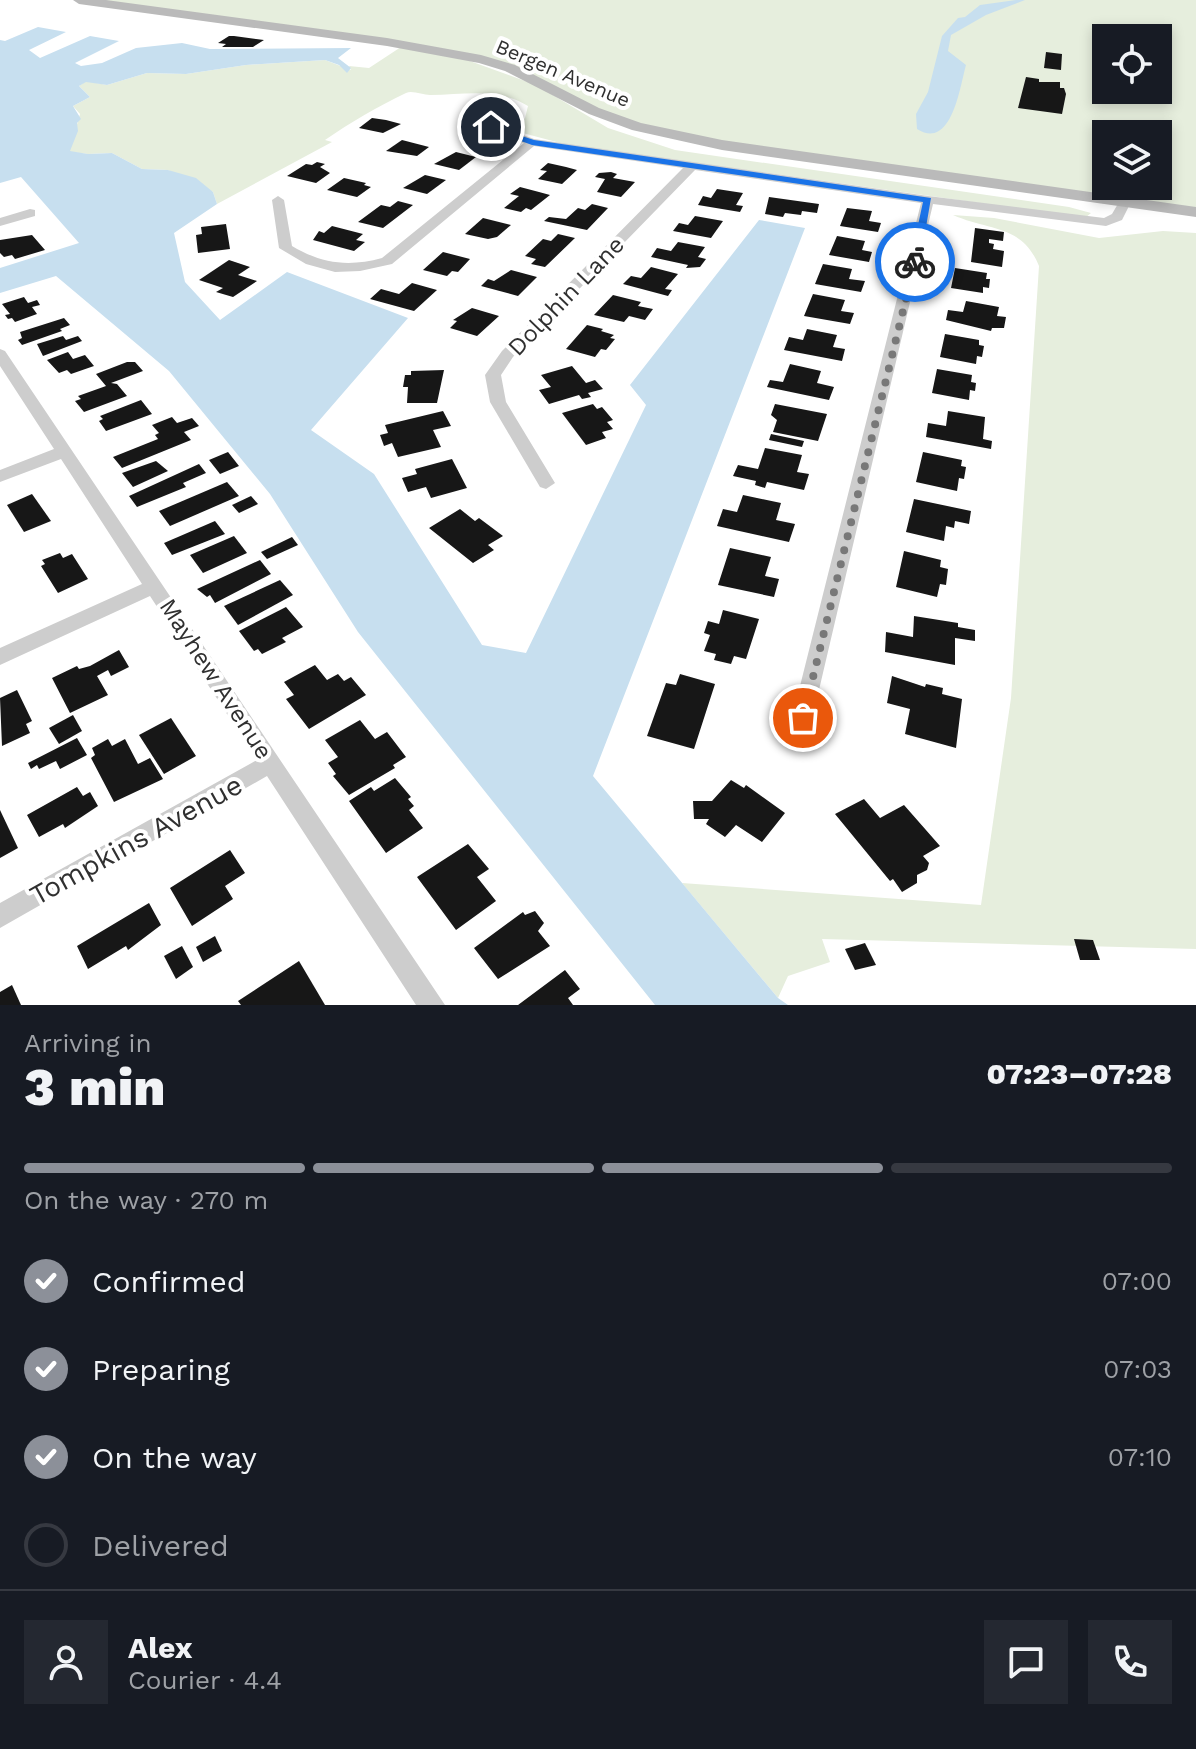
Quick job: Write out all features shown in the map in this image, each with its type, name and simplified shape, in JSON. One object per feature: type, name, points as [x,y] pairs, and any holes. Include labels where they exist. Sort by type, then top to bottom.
[{"type":"main road","name":"Bergen Avenue","points":[[79,0],[387,42],[481,59],[534,79],[594,111],[637,127],[689,139],[1092,195]]},
{"type":"main road","name":"Bergen Avenue","points":[[1126,200],[1196,212]]},
{"type":"street","points":[[481,114],[491,127],[532,142],[928,200],[1106,222],[1117,217],[1126,200]]},
{"type":"street","points":[[278,200],[286,248],[300,258],[336,268],[361,269],[387,261],[532,142]]},
{"type":"street","name":"Dolphin Lane","points":[[546,483],[498,402],[493,375],[507,354],[692,166]]},
{"type":"street","points":[[803,718],[928,200]]},
{"type":"street","points":[[0,222],[30,213]]},
{"type":"street","name":"Mayhew Avenue","points":[[0,354],[432,1005]]},
{"type":"street","points":[[0,476],[65,451]]},
{"type":"street","points":[[0,657],[155,586]]},
{"type":"street","name":"Tompkins Avenue","points":[[0,916],[271,763]]},
{"type":"green space","points":[[79,0],[1196,0],[1196,212],[1111,200],[1172,200],[1172,120],[1092,120],[1092,197],[722,145],[637,127],[510,68],[456,56],[536,85],[608,128],[675,150],[1069,207],[1091,213],[1085,218],[564,144],[519,132],[518,127],[525,118],[528,106],[504,96],[480,93],[406,93],[325,140],[332,142],[217,204],[213,192],[168,170],[142,169],[112,153],[69,152],[80,114],[73,106],[90,97],[79,86],[86,81],[107,85],[147,73],[186,74],[246,65],[325,60],[351,70],[349,66],[369,68],[404,45]]},
{"type":"green space","points":[[953,215],[994,218],[1099,238],[1163,231],[1196,233],[1196,949],[822,939],[830,962],[788,976],[778,998],[682,883],[981,905],[1011,698],[1039,266],[1032,252],[1014,236]]},
{"type":"water","points":[[1025,0],[986,15],[951,35],[948,51],[966,65],[957,100],[946,124],[939,131],[929,133],[917,129],[916,114],[928,92],[942,36],[958,18],[965,17],[980,5]]},
{"type":"water","points":[[38,27],[66,32],[29,50],[40,58],[90,36],[119,41],[75,63],[81,66],[102,63],[136,48],[182,43],[210,49],[351,48],[338,58],[351,68],[347,73],[339,65],[325,60],[246,65],[186,74],[147,73],[107,85],[86,82],[79,86],[90,97],[73,106],[81,119],[77,123],[78,131],[70,151],[112,153],[142,169],[168,170],[196,178],[213,192],[217,204],[174,233],[185,282],[220,320],[287,272],[408,318],[311,430],[374,474],[482,645],[526,653],[646,405],[630,385],[759,220],[805,228],[593,776],[778,998],[788,1005],[655,1005],[358,632],[270,494],[169,371],[56,276],[0,293],[0,268],[79,243],[21,177],[0,183],[0,40],[5,41]]},
{"type":"building","points":[[229,36],[264,40],[253,47],[222,47],[226,44],[218,43]]},
{"type":"building","points":[[1046,52],[1062,54],[1061,70],[1044,68]]},
{"type":"building","points":[[1026,77],[1039,79],[1039,82],[1060,82],[1060,88],[1064,88],[1066,94],[1062,114],[1018,108]]},
{"type":"building","points":[[372,118],[401,124],[383,133],[359,128]]},
{"type":"building","points":[[402,140],[429,147],[417,156],[386,151]]},
{"type":"building","points":[[456,152],[476,157],[459,170],[434,164]]},
{"type":"building","points":[[548,163],[577,170],[562,184],[538,179],[547,171],[540,170]]},
{"type":"building","points":[[306,164],[325,164],[320,167],[330,173],[316,183],[287,176]]},
{"type":"building","points":[[599,173],[617,174],[613,178],[635,182],[621,197],[597,192],[605,179],[595,177]]},
{"type":"building","points":[[425,175],[446,180],[427,194],[403,188]]},
{"type":"building","points":[[344,178],[371,187],[357,197],[327,190]]},
{"type":"building","points":[[520,187],[550,195],[531,210],[526,208],[521,212],[504,208],[519,196],[510,194]]},
{"type":"building","points":[[717,189],[743,193],[736,205],[743,206],[740,212],[698,205],[703,196],[711,198]]},
{"type":"building","points":[[769,197],[819,204],[817,213],[785,213],[783,217],[765,214]]},
{"type":"building","points":[[398,201],[413,205],[383,228],[358,222],[381,205],[390,207]]},
{"type":"building","points":[[592,204],[608,208],[587,230],[544,221],[549,217],[566,219],[578,208],[585,210]]},
{"type":"building","points":[[847,208],[872,211],[869,221],[881,223],[878,232],[840,226]]},
{"type":"building","points":[[695,216],[723,221],[711,238],[673,231],[679,223],[688,225]]},
{"type":"building","points":[[483,218],[511,225],[497,237],[488,239],[465,234]]},
{"type":"building","points":[[226,224],[230,249],[198,253],[196,235],[202,234],[201,227]]},
{"type":"building","points":[[332,226],[363,234],[356,240],[365,242],[354,251],[313,240],[319,231],[324,233]]},
{"type":"building","points":[[975,228],[1004,232],[1003,241],[989,239],[989,243],[994,244],[993,249],[1004,251],[1002,267],[971,262]]},
{"type":"building","points":[[558,234],[575,238],[545,267],[531,264],[536,259],[525,256],[543,239],[551,241]]},
{"type":"building","points":[[32,235],[45,250],[15,259],[12,255],[4,257],[0,253],[0,240]]},
{"type":"building","points":[[837,236],[865,241],[862,250],[872,252],[869,262],[829,255]]},
{"type":"building","points":[[678,242],[705,247],[698,257],[706,259],[700,267],[686,268],[688,265],[651,257],[657,248],[671,251]]},
{"type":"building","points":[[443,252],[470,259],[458,272],[452,271],[447,276],[423,270]]},
{"type":"building","points":[[229,260],[250,267],[238,275],[257,281],[233,297],[216,292],[223,288],[199,280]]},
{"type":"building","points":[[823,264],[852,269],[849,279],[865,281],[861,292],[815,284]]},
{"type":"building","points":[[651,267],[678,274],[665,289],[672,290],[668,296],[623,284],[631,276],[641,278]]},
{"type":"building","points":[[955,268],[987,273],[989,288],[983,287],[983,293],[951,288]]},
{"type":"building","points":[[511,270],[537,277],[518,296],[481,286],[488,279],[494,281]]},
{"type":"building","points":[[412,283],[437,290],[414,311],[370,299],[381,289],[399,294]]},
{"type":"building","points":[[813,294],[845,300],[841,311],[854,313],[850,324],[804,316]]},
{"type":"building","points":[[613,295],[641,302],[638,306],[653,309],[645,320],[629,316],[624,322],[594,315]]},
{"type":"building","points":[[24,297],[28,303],[37,300],[40,305],[32,307],[37,314],[15,322],[12,318],[8,319],[5,315],[10,314],[2,304]]},
{"type":"building","points":[[966,301],[999,307],[997,316],[1006,317],[1004,328],[992,328],[991,331],[946,320],[948,310],[963,312]]},
{"type":"building","points":[[472,308],[499,316],[477,336],[450,328],[457,321],[453,320]]},
{"type":"building","points":[[64,318],[70,325],[60,329],[62,331],[22,345],[18,340],[22,338],[20,332]]},
{"type":"building","points":[[587,325],[603,329],[601,331],[614,335],[610,338],[615,339],[595,357],[566,349]]},
{"type":"building","points":[[807,329],[837,335],[833,347],[845,349],[842,361],[784,350],[789,337],[803,340]]},
{"type":"building","points":[[945,334],[979,340],[979,345],[984,346],[982,357],[977,356],[976,364],[940,357]]},
{"type":"building","points":[[63,336],[66,340],[78,336],[82,341],[43,356],[37,344]]},
{"type":"building","points":[[68,352],[73,359],[85,355],[94,366],[71,374],[67,370],[59,373],[47,360]]},
{"type":"building","points":[[135,362],[143,371],[111,383],[117,384],[127,396],[84,412],[75,401],[81,399],[78,396],[106,386],[96,374]]},
{"type":"building","points":[[790,364],[821,371],[817,383],[834,387],[829,400],[767,387],[770,380],[783,382]]},
{"type":"building","points":[[572,366],[586,383],[595,380],[603,389],[588,393],[591,397],[582,399],[579,395],[549,404],[539,390],[551,387],[541,375]]},
{"type":"building","points":[[937,369],[972,375],[971,382],[976,383],[975,391],[970,390],[969,400],[932,393]]},
{"type":"building","points":[[444,370],[437,403],[407,403],[408,387],[403,387],[405,375],[411,375],[411,371]]},
{"type":"building","points":[[141,400],[152,414],[106,431],[99,421],[103,419],[100,416]]},
{"type":"building","points":[[593,404],[597,409],[602,407],[613,420],[607,422],[613,429],[602,432],[606,438],[586,445],[562,413]]},
{"type":"building","points":[[775,404],[827,414],[818,441],[773,432],[777,420],[771,415]]},
{"type":"building","points":[[443,411],[451,426],[433,430],[441,447],[398,457],[392,443],[384,446],[380,435],[388,433],[385,425]]},
{"type":"building","points":[[948,411],[985,417],[983,439],[992,441],[991,449],[926,437],[928,423],[946,426]]},
{"type":"building","points":[[172,417],[177,423],[192,418],[199,426],[184,432],[191,440],[122,468],[113,457],[158,439],[155,435],[159,433],[152,425]]},
{"type":"building","points":[[771,434],[804,441],[802,447],[769,440]]},
{"type":"building","points":[[765,448],[802,455],[797,472],[809,474],[804,490],[767,482],[765,488],[755,485],[756,481],[733,476],[738,465],[758,469]]},
{"type":"building","points":[[228,452],[239,466],[220,474],[209,460]]},
{"type":"building","points":[[923,452],[962,460],[961,466],[966,467],[964,479],[959,478],[957,491],[916,482]]},
{"type":"building","points":[[452,459],[467,488],[431,498],[426,487],[408,492],[402,478],[417,474],[415,469]]},
{"type":"building","points":[[156,461],[168,471],[133,487],[122,473]]},
{"type":"building","points":[[199,464],[206,473],[183,483],[186,487],[137,507],[129,496]]},
{"type":"building","points":[[227,482],[239,496],[170,526],[159,511]]},
{"type":"building","points":[[32,494],[51,521],[24,532],[7,505]]},
{"type":"building","points":[[743,495],[781,503],[776,520],[795,524],[789,542],[717,526],[723,509],[737,512]]},
{"type":"building","points":[[251,496],[258,504],[239,513],[232,505]]},
{"type":"building","points":[[914,499],[971,511],[969,524],[955,521],[954,528],[946,526],[944,541],[906,532]]},
{"type":"building","points":[[460,509],[475,521],[479,518],[503,536],[488,545],[494,550],[473,563],[429,528]]},
{"type":"building","points":[[215,521],[225,534],[172,555],[164,543]]},
{"type":"building","points":[[234,536],[247,553],[203,573],[190,555]]},
{"type":"building","points":[[292,537],[298,545],[267,559],[261,552]]},
{"type":"building","points":[[730,548],[771,557],[765,576],[779,579],[774,597],[718,585]]},
{"type":"building","points":[[904,551],[941,560],[940,567],[948,569],[946,585],[940,584],[937,597],[896,587]]},
{"type":"building","points":[[60,553],[63,558],[72,554],[88,579],[58,593],[41,566],[45,564],[42,560]]},
{"type":"building","points":[[260,560],[271,574],[215,603],[210,595],[207,597],[197,589]]},
{"type":"building","points":[[280,580],[293,595],[238,625],[224,606]]},
{"type":"building","points":[[286,607],[303,627],[282,638],[286,642],[262,654],[258,649],[254,651],[239,631]]},
{"type":"building","points":[[723,610],[759,619],[746,659],[734,656],[731,664],[714,660],[716,654],[704,651],[710,635],[704,633],[708,621],[719,624]]},
{"type":"building","points":[[914,616],[958,623],[958,627],[975,630],[975,641],[955,638],[955,665],[885,652],[886,632],[913,637]]},
{"type":"building","points":[[119,650],[129,667],[111,676],[108,670],[97,676],[108,695],[70,713],[52,678],[77,666],[79,669],[90,666]]},
{"type":"building","points":[[315,665],[327,680],[338,674],[344,681],[351,677],[366,695],[309,729],[286,699],[294,695],[284,682]]},
{"type":"building","points":[[680,674],[715,684],[694,749],[647,736],[666,683],[676,685]]},
{"type":"building","points":[[892,676],[925,687],[926,684],[943,688],[942,694],[962,699],[956,748],[905,734],[910,709],[887,703]]},
{"type":"building","points":[[17,690],[32,721],[26,724],[30,733],[2,746],[0,698]]},
{"type":"building","points":[[73,715],[82,731],[59,744],[49,728]]},
{"type":"building","points":[[171,718],[196,756],[164,774],[139,735]]},
{"type":"building","points":[[360,720],[375,739],[387,732],[406,757],[393,765],[395,768],[349,795],[333,776],[336,774],[328,763],[338,757],[325,740]]},
{"type":"building","points":[[77,738],[87,755],[60,769],[56,761],[39,769],[37,765],[31,769],[28,763]]},
{"type":"building","points":[[108,739],[112,746],[125,739],[138,764],[150,758],[163,779],[114,802],[91,758],[95,755],[92,748]]},
{"type":"building","points":[[395,778],[411,797],[408,799],[414,806],[409,810],[423,828],[386,853],[349,801],[371,787],[374,791]]},
{"type":"building","points":[[731,780],[744,788],[746,785],[785,813],[762,842],[736,825],[725,837],[706,824],[709,819],[694,819],[693,801],[712,801]]},
{"type":"building","points":[[77,787],[83,796],[90,792],[98,806],[65,828],[63,824],[39,837],[27,815]]},
{"type":"building","points":[[864,799],[880,818],[904,805],[940,846],[923,856],[929,863],[927,870],[917,875],[917,883],[902,892],[835,814]]},
{"type":"building","points":[[0,810],[18,848],[0,858]]},
{"type":"building","points":[[468,844],[489,869],[477,877],[496,901],[456,930],[417,877]]},
{"type":"building","points":[[230,850],[245,873],[225,886],[233,899],[192,926],[170,888]]},
{"type":"building","points":[[149,903],[161,925],[128,950],[126,946],[88,969],[77,946]]},
{"type":"building","points":[[535,911],[544,923],[538,931],[550,946],[498,979],[474,948],[523,912],[525,915]]},
{"type":"building","points":[[215,936],[222,951],[203,962],[196,947]]},
{"type":"building","points":[[1074,939],[1093,940],[1100,960],[1080,960]]},
{"type":"building","points":[[865,943],[876,965],[855,970],[845,949]]},
{"type":"building","points":[[182,946],[193,967],[176,979],[164,956]]},
{"type":"building","points":[[299,961],[325,1005],[241,1005],[238,1001]]},
{"type":"building","points":[[565,970],[580,989],[568,998],[573,1005],[518,1005]]},
{"type":"building","points":[[12,985],[21,1005],[0,1005],[0,992]]},
{"type":"way so far","points":[[803,718],[915,262]]},
{"type":"route","points":[[491,127],[532,142],[928,200],[915,262]]}]
